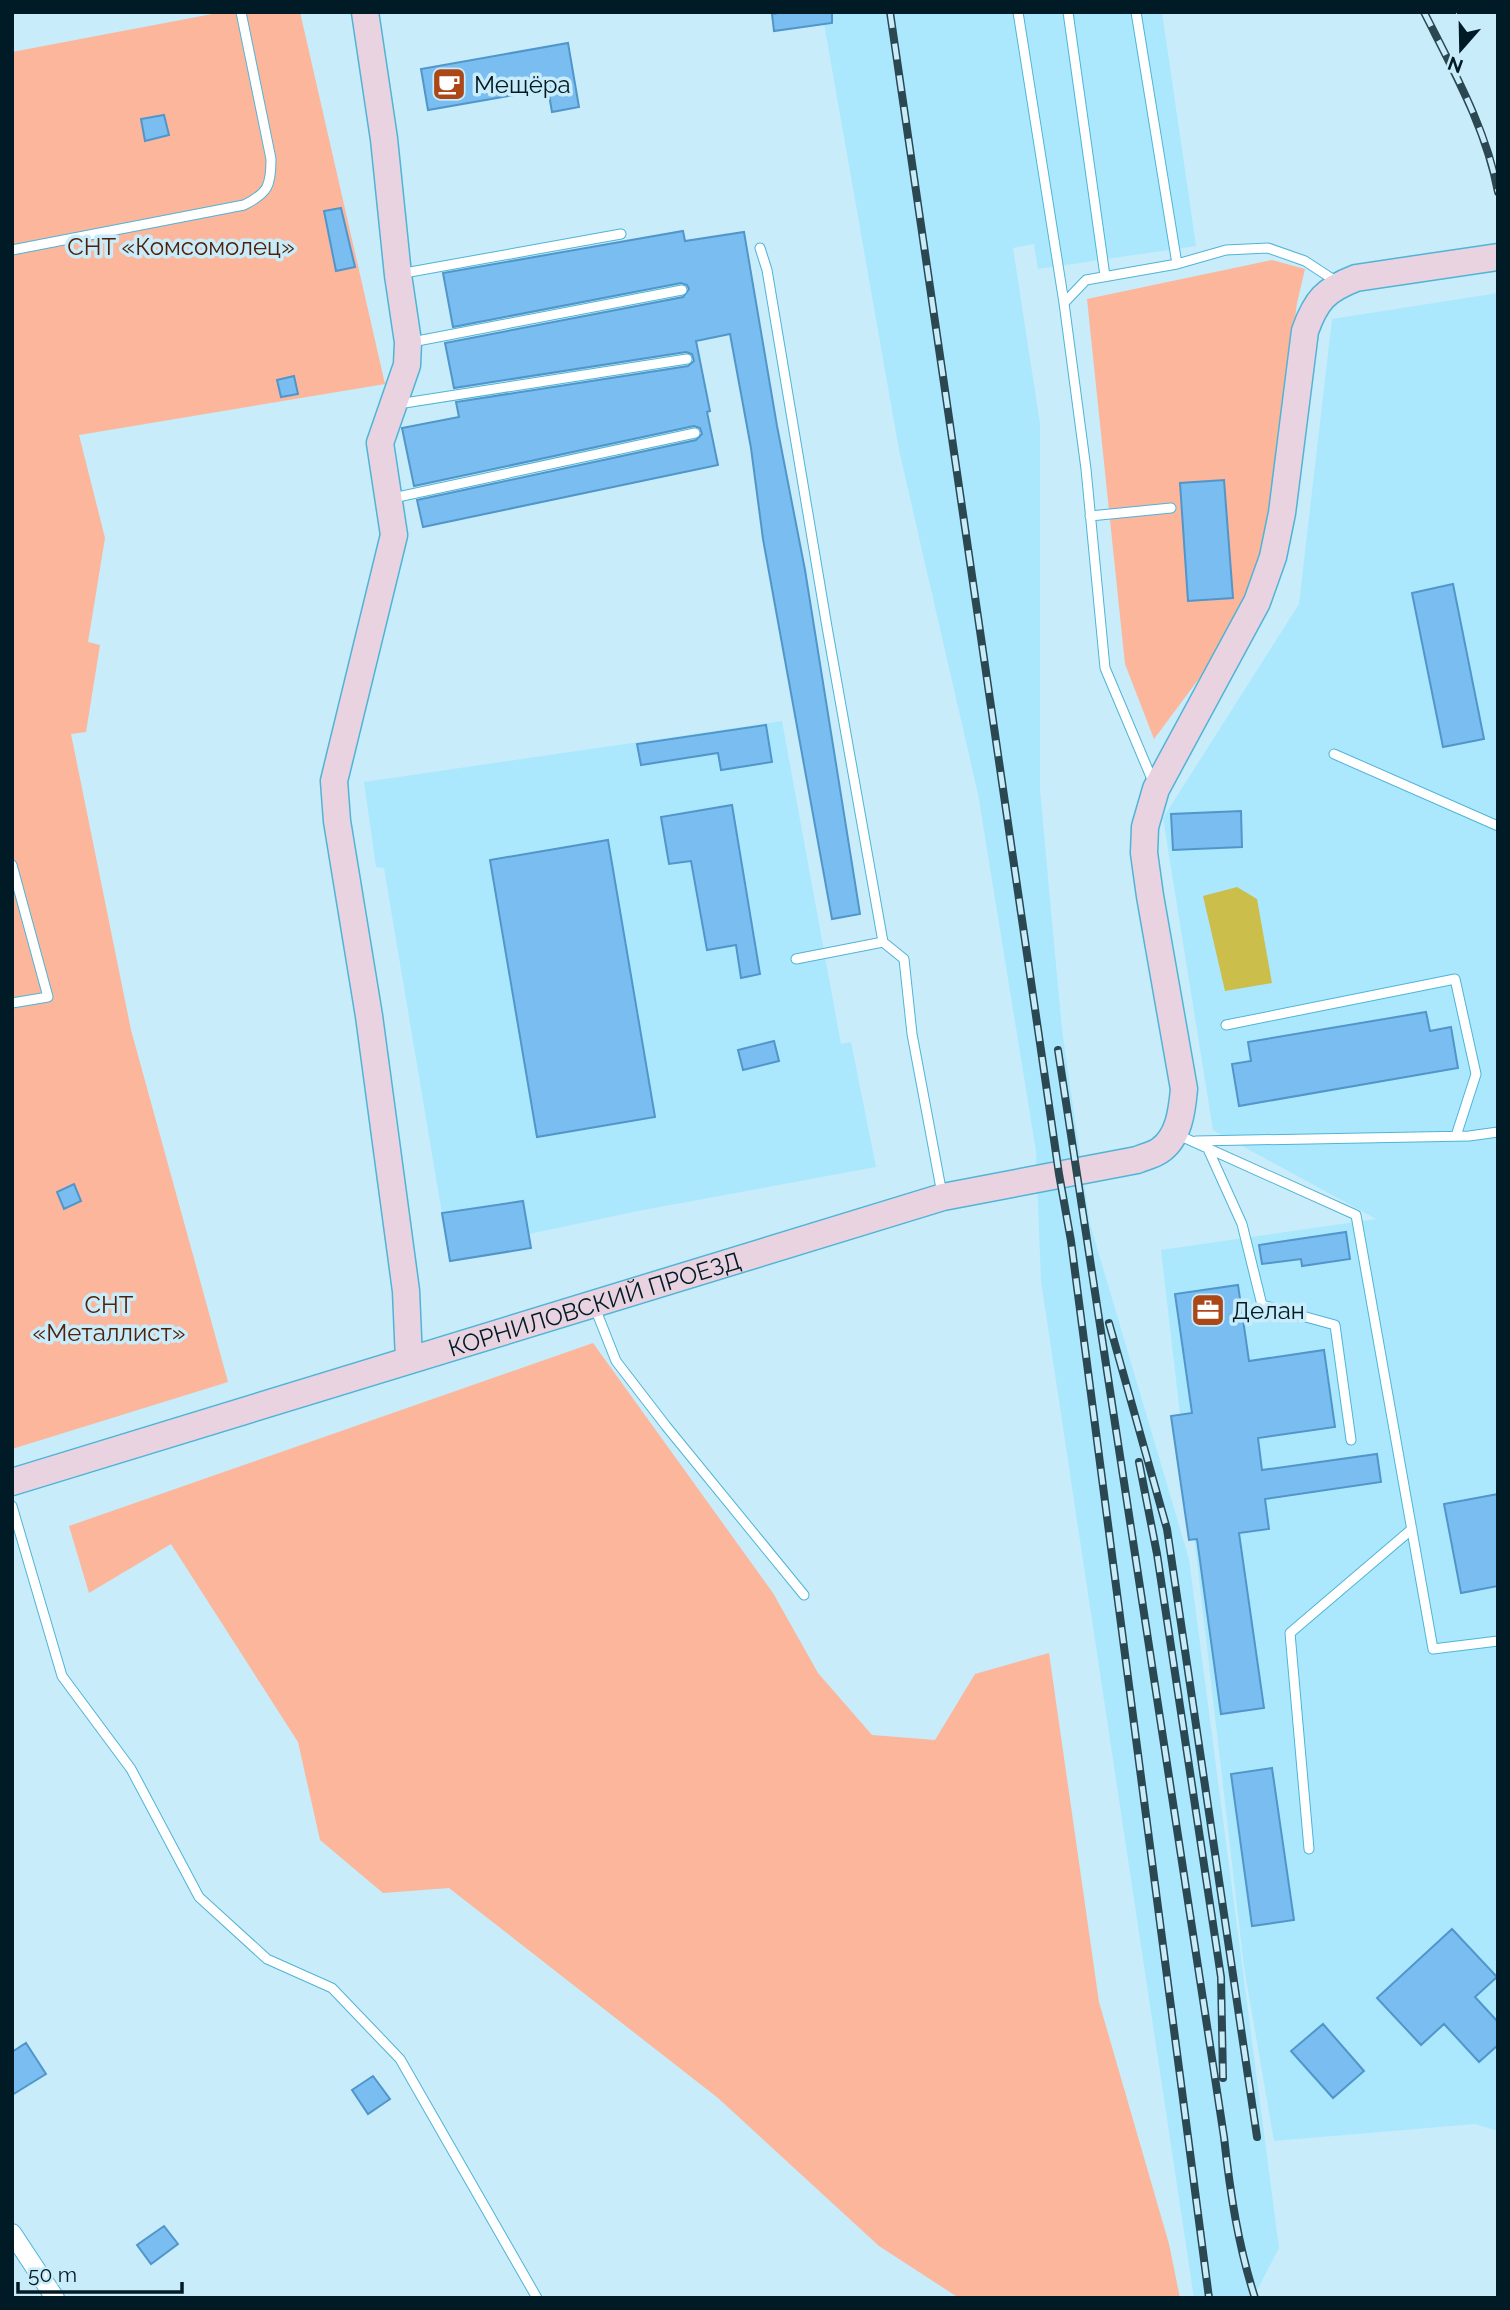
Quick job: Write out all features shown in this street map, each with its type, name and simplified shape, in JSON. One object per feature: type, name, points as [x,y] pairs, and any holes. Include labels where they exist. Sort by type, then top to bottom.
[{"type":"street","points":[[365,12],[384,139],[408,342],[407,365],[380,443],[394,535],[334,782],[337,821],[369,1016],[404,1277],[409,1360]]},
{"type":"street","points":[[1182,1137],[1184,1090],[1144,853],[1145,827],[1156,789],[1251,613],[1269,569],[1282,513],[1305,331],[1312,310],[1324,295],[1340,284],[1378,274],[1498,257]]},
{"type":"street","name":"КОРНИЛОВСКИЙ ПРОЕЗД","points":[[12,1482],[943,1197],[1137,1160],[1160,1151],[1182,1137]]},
{"type":"street","points":[[12,2233],[55,2298]]},
{"type":"lane","points":[[12,250],[244,205],[262,195],[269,183],[271,159],[242,12]]},
{"type":"lane","points":[[1018,12],[1064,303],[1105,668],[1156,789]]},
{"type":"lane","points":[[1068,12],[1105,276]]},
{"type":"lane","points":[[1136,12],[1177,264]]},
{"type":"lane","points":[[398,275],[621,234]]},
{"type":"lane","points":[[760,248],[767,270],[824,614],[883,942],[904,959],[912,1034],[943,1197]]},
{"type":"lane","points":[[1064,303],[1086,280],[1177,264],[1226,250],[1268,248],[1305,261],[1340,284]]},
{"type":"lane","points":[[408,342],[682,290]]},
{"type":"lane","points":[[395,405],[687,359]]},
{"type":"lane","points":[[389,499],[695,433]]},
{"type":"lane","points":[[1090,516],[1171,508]]},
{"type":"lane","points":[[1334,754],[1498,826]]},
{"type":"lane","points":[[12,865],[48,997],[12,1003]]},
{"type":"lane","points":[[796,959],[883,942]]},
{"type":"lane","points":[[1226,1025],[1455,979],[1476,1074],[1456,1136]]},
{"type":"lane","points":[[1182,1137],[1456,1136],[1498,1132]]},
{"type":"lane","points":[[1182,1137],[1356,1215],[1433,1649],[1498,1641]]},
{"type":"lane","points":[[1208,1149],[1242,1224],[1262,1305],[1335,1325],[1351,1440]]},
{"type":"lane","points":[[593,1303],[616,1361],[804,1595]]},
{"type":"lane","points":[[12,1506],[62,1676],[131,1769],[199,1897],[267,1959],[332,1988],[400,2059],[537,2298]]},
{"type":"lane","points":[[1309,1849],[1290,1633],[1412,1529]]},
{"type":"shaded area","points":[[822,12],[1162,12],[1196,246],[1038,269],[1034,244],[1013,248],[1040,424],[1040,790],[1062,1030],[1090,1224],[1189,1559],[1279,2248],[1253,2298],[1194,2298],[1041,1281],[1036,1151],[978,794],[899,450]]},
{"type":"shaded area","points":[[1498,293],[1498,2131],[1475,2124],[1274,2141],[1244,1967],[1161,1250],[1376,1219],[1213,1130],[1163,818],[1299,604],[1332,319]]},
{"type":"shaded area","points":[[782,721],[841,1044],[851,1042],[876,1167],[529,1234],[531,1248],[450,1261],[384,868],[376,867],[364,782]]},
{"type":"shaded area","points":[[1237,887],[1257,899],[1272,983],[1225,991],[1203,896]]},
{"type":"green space","points":[[223,12],[300,12],[385,384],[79,435],[105,538],[88,642],[100,645],[86,732],[71,734],[131,1030],[228,1382],[12,1449],[12,52]]},
{"type":"green space","points":[[1272,260],[1305,269],[1297,303],[1264,559],[1230,637],[1154,739],[1125,664],[1087,299]]},
{"type":"green space","points":[[593,1343],[773,1593],[818,1673],[872,1735],[935,1740],[975,1674],[1049,1653],[1099,2002],[1169,2244],[1180,2298],[959,2298],[879,2246],[718,2098],[449,1888],[383,1893],[320,1840],[298,1742],[171,1544],[89,1593],[69,1526]]},
{"type":"building","points":[[832,12],[832,23],[774,31],[772,14]]},
{"type":"building","points":[[568,43],[579,107],[552,112],[548,89],[428,110],[421,69]]},
{"type":"building","points":[[164,115],[169,135],[145,141],[141,119]]},
{"type":"building","points":[[341,208],[355,267],[336,271],[324,211]]},
{"type":"building","points":[[683,231],[685,241],[744,232],[805,570],[860,914],[832,919],[763,539],[751,448],[730,334],[696,341],[718,465],[423,527],[417,500],[696,440],[702,434],[700,428],[694,426],[414,486],[402,428],[459,417],[456,402],[688,366],[694,361],[692,354],[686,352],[454,388],[445,343],[683,297],[689,289],[681,283],[453,327],[443,273]]},
{"type":"building","points":[[294,376],[298,394],[281,397],[277,380]]},
{"type":"building","points":[[1224,480],[1233,598],[1188,601],[1180,483]]},
{"type":"building","points":[[1453,584],[1484,739],[1443,747],[1412,593]]},
{"type":"building","points":[[766,725],[772,762],[721,770],[718,753],[641,765],[637,744]]},
{"type":"building","points":[[732,805],[760,974],[741,978],[736,945],[707,950],[691,861],[669,864],[661,817]]},
{"type":"building","points":[[1241,811],[1242,847],[1173,850],[1171,814]]},
{"type":"building","points":[[608,840],[655,1117],[537,1137],[490,860]]},
{"type":"building","points":[[1426,1012],[1430,1031],[1451,1027],[1458,1068],[1239,1106],[1232,1064],[1251,1061],[1248,1042]]},
{"type":"building","points":[[774,1041],[779,1061],[743,1070],[738,1050]]},
{"type":"building","points":[[74,1184],[81,1201],[64,1209],[57,1192]]},
{"type":"building","points":[[523,1201],[531,1248],[450,1261],[442,1213]]},
{"type":"building","points":[[1346,1232],[1350,1259],[1302,1266],[1301,1259],[1262,1264],[1259,1245]]},
{"type":"building","points":[[1238,1285],[1249,1361],[1324,1350],[1335,1427],[1258,1438],[1262,1470],[1377,1454],[1381,1482],[1265,1499],[1269,1529],[1239,1533],[1264,1708],[1221,1714],[1197,1539],[1189,1540],[1171,1416],[1192,1413],[1175,1294]]},
{"type":"building","points":[[1498,1494],[1498,1586],[1461,1593],[1444,1504]]},
{"type":"building","points":[[1272,1768],[1294,1920],[1252,1926],[1231,1774]]},
{"type":"building","points":[[1452,1929],[1497,1977],[1475,1997],[1498,2022],[1498,2045],[1479,2062],[1444,2024],[1421,2045],[1377,1998]]},
{"type":"building","points":[[1323,2024],[1364,2071],[1333,2098],[1291,2051]]},
{"type":"building","points":[[26,2043],[46,2074],[12,2095],[12,2052]]},
{"type":"building","points":[[373,2076],[390,2099],[368,2114],[352,2090]]},
{"type":"building","points":[[164,2226],[178,2244],[151,2264],[137,2245]]},
{"type":"railway","points":[[890,12],[1059,1174],[1071,1241],[1209,2298]]},
{"type":"railway","points":[[1424,12],[1477,122],[1493,168],[1498,192]]},
{"type":"railway","points":[[1058,1050],[1232,2198],[1239,2238],[1255,2298]]},
{"type":"railway","points":[[1109,1323],[1167,1529],[1257,2137]]},
{"type":"railway","points":[[1139,1462],[1157,1554],[1221,1977],[1223,2078]]},
{"type":"place","name":"Мещёра","points":[[449,84]]},
{"type":"place","name":"Делан","points":[[1208,1310]]},
{"type":"park label","name":"СНТ «Комсомолец»","points":[[181,246]]},
{"type":"park label","name":"СНТ «Металлист»","points":[[109,1318]]}]
